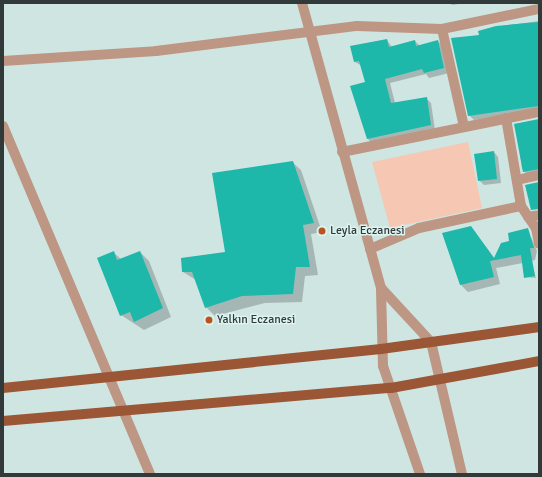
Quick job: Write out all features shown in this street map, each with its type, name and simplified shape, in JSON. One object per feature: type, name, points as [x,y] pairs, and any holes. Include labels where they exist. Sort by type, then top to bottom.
[{"type":"main road","points":[[3,388],[381,349],[539,327]]},
{"type":"main road","points":[[3,421],[123,408],[391,388],[440,380],[490,367],[539,361]]},
{"type":"street","points":[[302,3],[342,152],[381,288],[381,349],[391,388],[420,474]]},
{"type":"street","points":[[3,61],[156,51],[357,26],[442,29],[539,9]]},
{"type":"street","points":[[442,29],[464,128]]},
{"type":"street","points":[[342,152],[539,112]]},
{"type":"street","points":[[506,118],[521,206],[536,228],[539,244]]},
{"type":"street","points":[[3,126],[77,310],[112,377],[150,474]]},
{"type":"street","points":[[516,180],[539,175]]},
{"type":"street","points":[[370,250],[419,228],[521,206]]},
{"type":"street","points":[[528,217],[539,215]]},
{"type":"street","points":[[381,288],[431,342],[462,474]]},
{"type":"shaded area","points":[[468,142],[482,208],[390,228],[372,162]]},
{"type":"building","points":[[538,22],[539,106],[468,116],[451,38],[479,35],[478,31],[496,26]]},
{"type":"building","points":[[387,39],[389,47],[415,40],[416,46],[438,40],[444,68],[424,73],[422,69],[385,79],[391,103],[427,97],[431,125],[367,139],[350,86],[365,82],[359,61],[354,62],[350,46]]},
{"type":"building","points":[[539,119],[539,169],[523,172],[514,124]]},
{"type":"building","points":[[494,151],[497,179],[478,181],[474,154]]},
{"type":"building","points":[[293,161],[314,223],[303,225],[310,267],[296,267],[293,294],[242,296],[205,308],[192,272],[182,272],[181,258],[225,252],[212,173]]},
{"type":"building","points":[[539,182],[539,209],[531,210],[525,185]]},
{"type":"building","points":[[471,226],[494,258],[501,243],[509,241],[508,233],[528,228],[534,248],[530,248],[535,276],[524,278],[521,255],[490,261],[494,277],[460,285],[442,233]]},
{"type":"building","points":[[114,251],[117,260],[140,251],[163,308],[134,322],[130,312],[120,316],[97,258]]},
{"type":"place","name":"Leyla Eczanesi","points":[[322,231]]},
{"type":"place","name":"Yalkın Eczanesi","points":[[209,320]]}]
